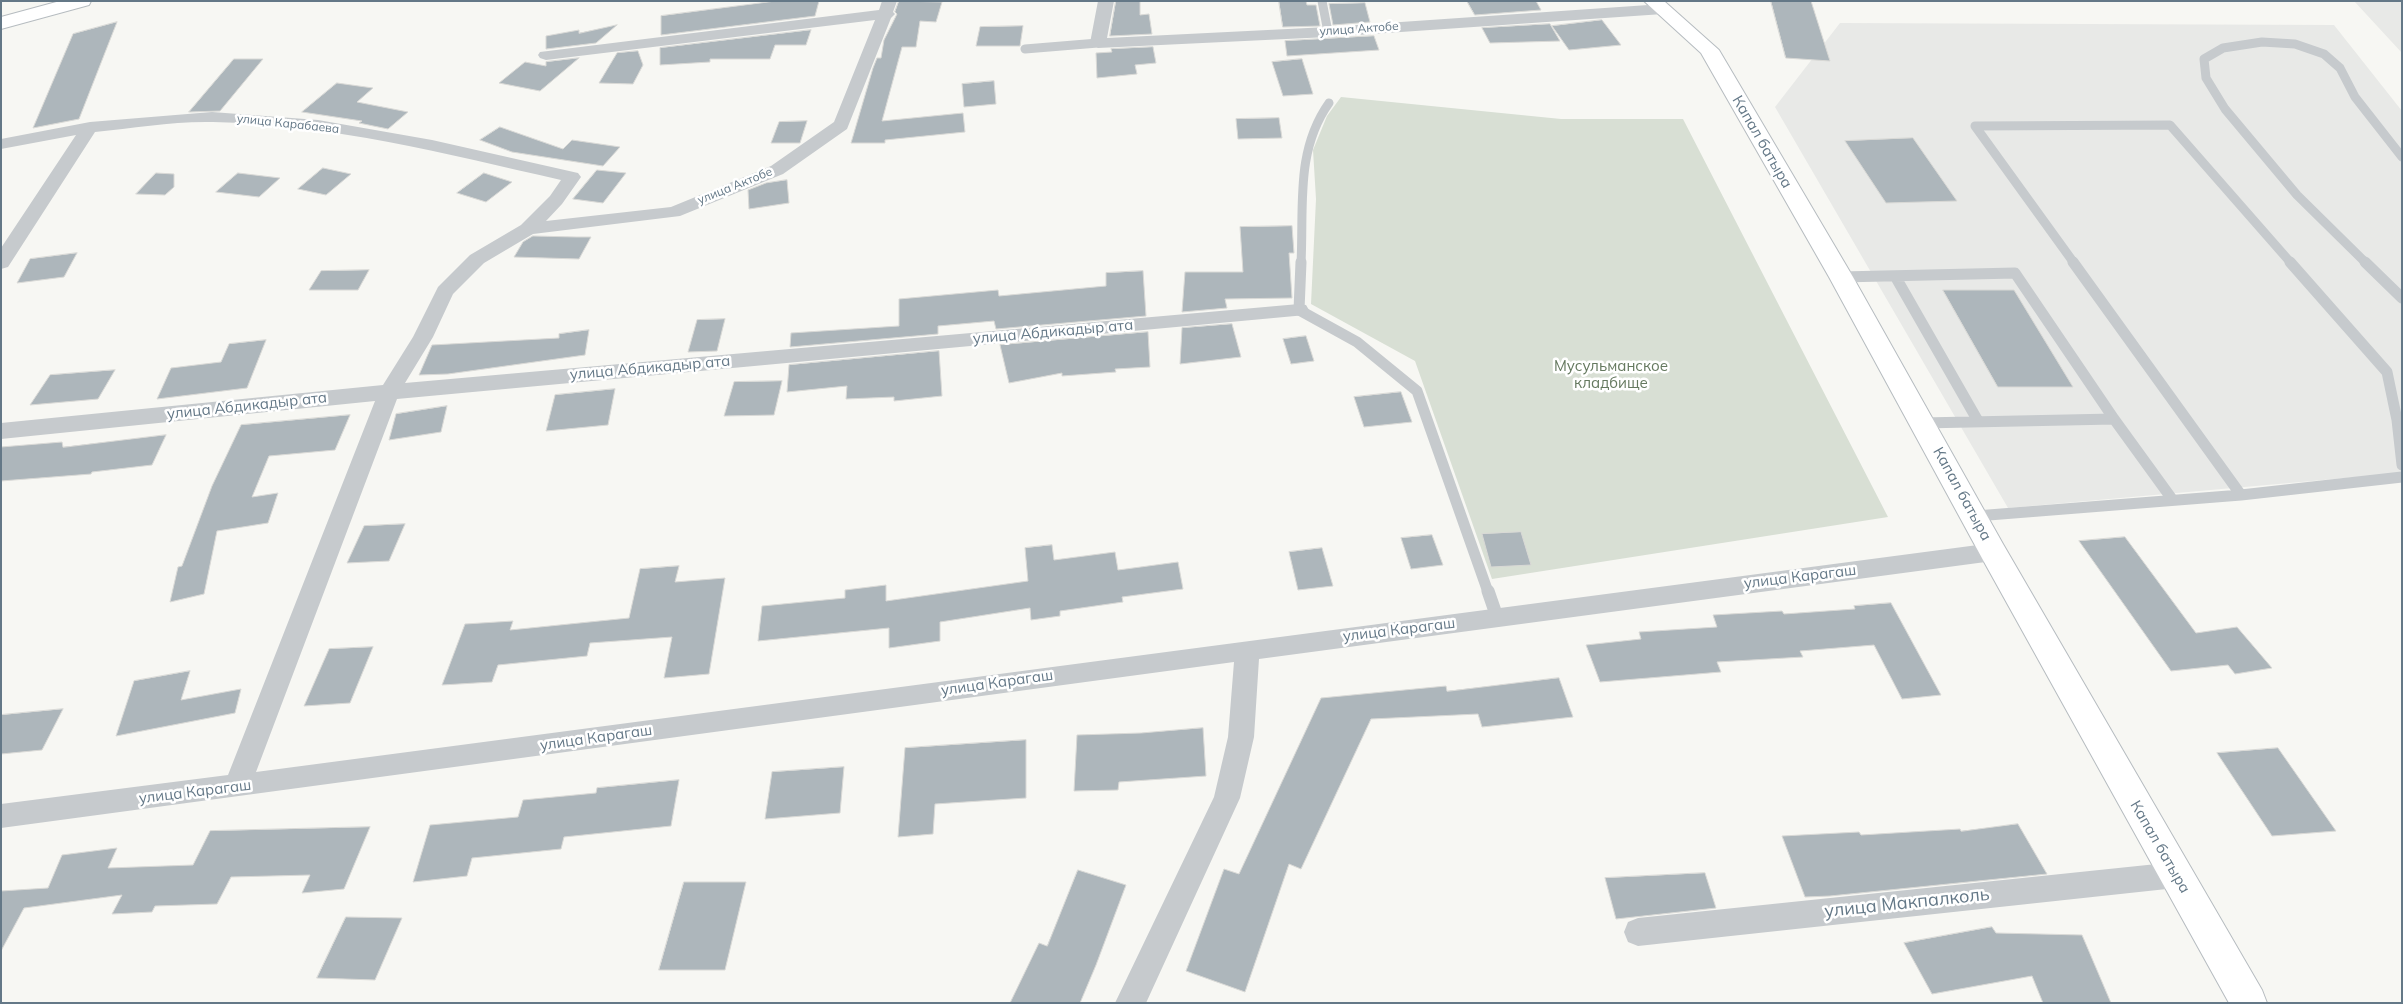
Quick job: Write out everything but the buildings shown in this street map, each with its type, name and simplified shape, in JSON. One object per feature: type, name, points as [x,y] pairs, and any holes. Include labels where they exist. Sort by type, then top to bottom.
[{"type":"street","points":[[1,23],[82,1]]},
{"type":"street","points":[[1098,43],[1106,1]]},
{"type":"street","name":"улица Актобе","points":[[1098,43],[1328,32],[1658,5]]},
{"type":"street","name":"Капал батыра","points":[[1658,5],[1709,50],[1841,277],[2249,1003]]},
{"type":"street","name":"улица Актобе","points":[[528,229],[674,212],[777,170],[842,125],[888,8],[546,55]]},
{"type":"street","name":"улица Карабаева","points":[[1,144],[90,127],[212,117],[318,125],[432,145],[572,177],[556,200],[528,229]]},
{"type":"street","points":[[1,263],[90,127]]},
{"type":"street","points":[[237,786],[389,392],[423,337],[445,291],[476,258],[528,229]]},
{"type":"street","name":"улица Абдикадыр ата","points":[[1,431],[389,392],[1299,310]]},
{"type":"street","name":"улица Карагаш","points":[[1,816],[1994,552]]},
{"type":"street","points":[[1130,1003],[1227,798],[1242,737],[1247,650]]},
{"type":"street","name":"улица Макпалколь","points":[[1638,932],[2176,875]]},
{"type":"lane","points":[[1322,1],[1328,32]]},
{"type":"lane","points":[[2402,157],[2355,97],[2340,68],[2324,54],[2295,44],[2262,42],[2223,48],[2204,59],[2206,78],[2225,109],[2297,195],[2402,298]]},
{"type":"lane","points":[[1024,50],[1098,43]]},
{"type":"lane","points":[[1330,102],[1317,118],[1303,163],[1303,221],[1299,310],[1356,342],[1417,391],[1498,617]]},
{"type":"lane","points":[[2241,494],[1975,126],[2170,125],[2387,372],[2397,420],[2402,465]]},
{"type":"lane","points":[[1841,277],[2015,273],[2172,499]]},
{"type":"lane","points":[[1895,276],[1978,421]]},
{"type":"lane","points":[[1922,423],[2114,418]]},
{"type":"lane","points":[[1976,516],[2241,494],[2402,477]]},
{"type":"shaded area","points":[[2354,1],[2402,1],[2402,53]]},
{"type":"shaded area","points":[[1840,23],[2334,25],[2402,111],[2402,473],[2008,508],[1775,107]]},
{"type":"green space","name":"Мусульманское кладбище","points":[[1341,97],[1561,119],[1683,119],[1888,517],[1492,579],[1415,361],[1311,304],[1316,199],[1313,150],[1327,116]]}]
